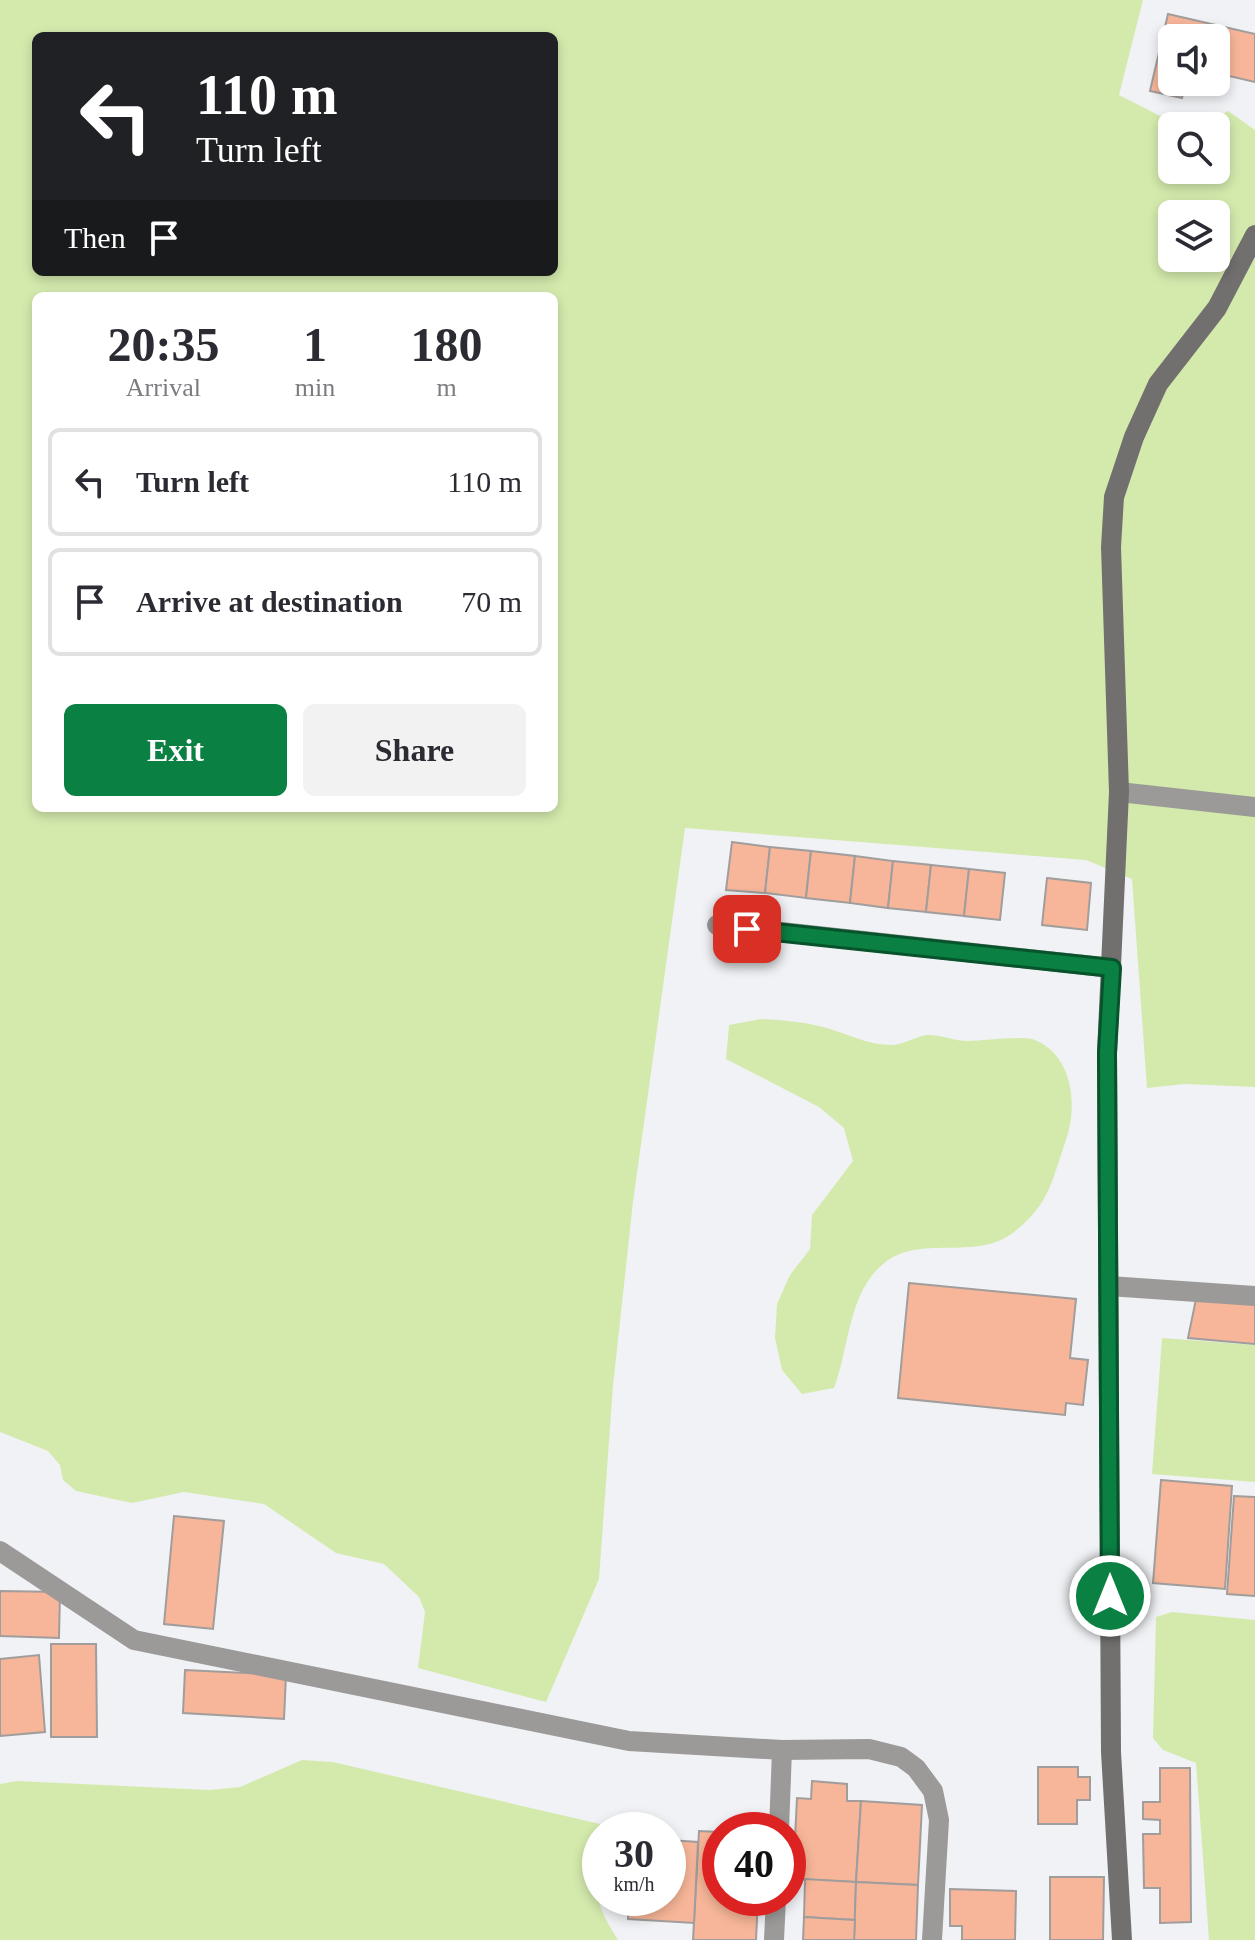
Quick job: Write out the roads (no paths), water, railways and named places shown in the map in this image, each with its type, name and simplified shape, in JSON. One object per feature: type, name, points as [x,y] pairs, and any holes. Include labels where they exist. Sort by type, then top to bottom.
[{"type":"street","points":[[1122,1940],[1111,1752],[1107,1053],[1119,792],[1111,547],[1114,497],[1134,437],[1158,384],[1217,308],[1255,235]]},
{"type":"street","points":[[1119,792],[1255,807]]},
{"type":"street","points":[[717,925],[1112,968]]},
{"type":"street","points":[[1109,1286],[1255,1296]]},
{"type":"street","points":[[0,1551],[134,1640],[629,1741],[782,1750],[869,1749],[901,1757],[916,1768],[933,1791],[939,1820],[932,1940]]},
{"type":"street","points":[[780,1812],[782,1750]]},
{"type":"street","points":[[774,1940],[775,1916]]}]
